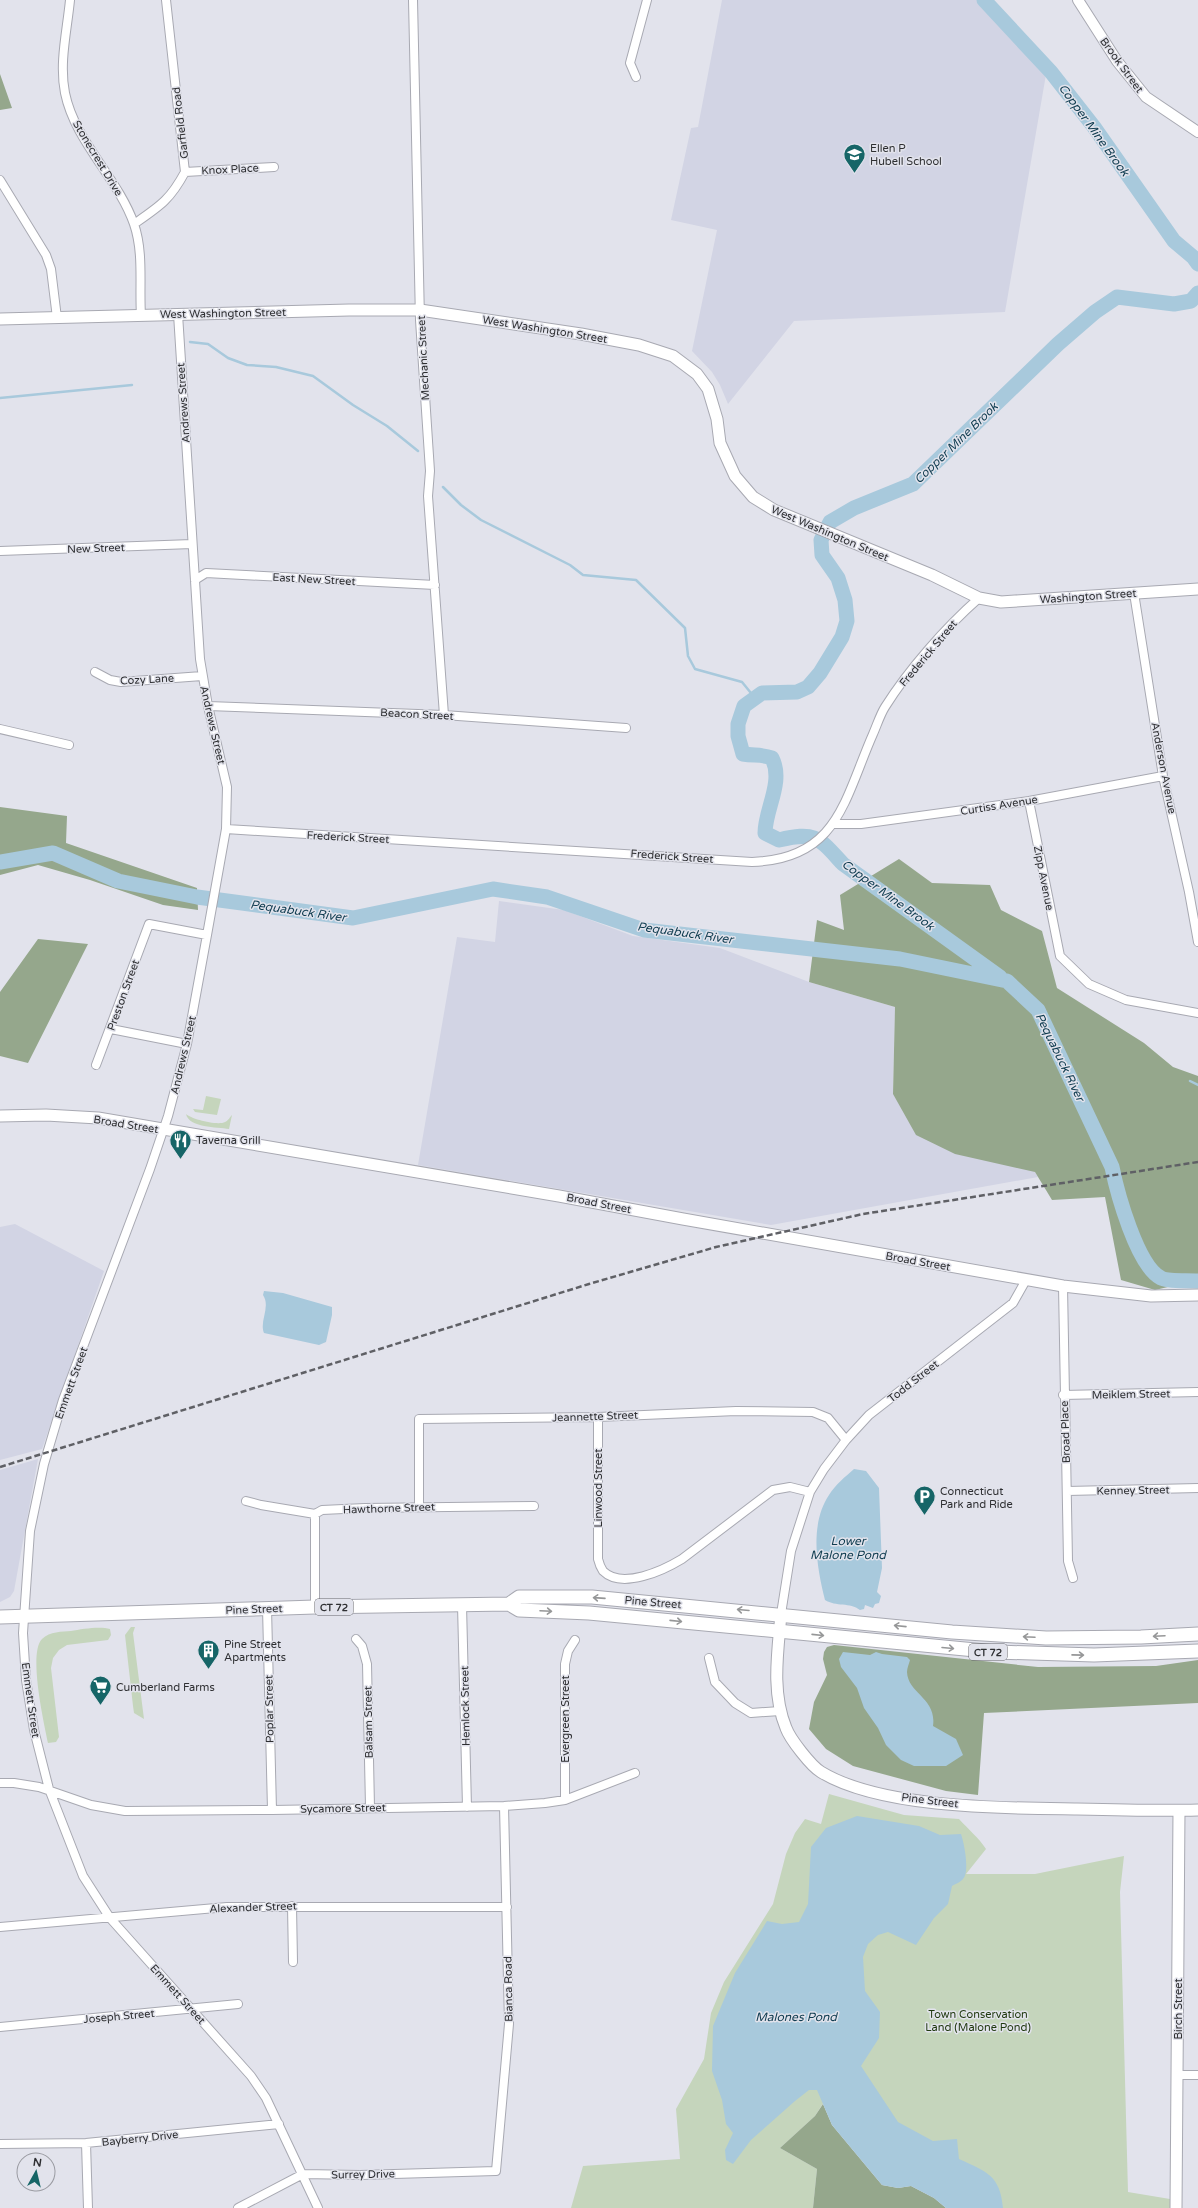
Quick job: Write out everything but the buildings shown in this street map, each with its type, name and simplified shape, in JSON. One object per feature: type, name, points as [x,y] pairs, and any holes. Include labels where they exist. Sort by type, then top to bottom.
[{"type":"highway","name":"Pine Street","points":[[509,1604],[519,1597],[564,1596],[781,1614]]},
{"type":"highway","name":"Pine Street","points":[[0,1617],[23,1615],[267,1608],[509,1604],[520,1610],[589,1613],[780,1631]]},
{"type":"highway","name":"CT 72","points":[[781,1614],[952,1632],[1046,1638],[1141,1638],[1198,1634]]},
{"type":"highway","name":"CT 72","points":[[780,1631],[951,1648],[1045,1655],[1142,1655],[1198,1651]]},
{"type":"main road","name":"West Washington Street","points":[[0,319],[420,310],[581,334],[639,345],[673,356],[690,367],[708,389],[717,419],[720,443],[735,476],[753,497],[774,510],[932,575],[979,598]]},
{"type":"main road","name":"Washington Street","points":[[979,598],[1001,602],[1198,589]]},
{"type":"main road","name":"Broad Street","points":[[0,1116],[46,1115],[98,1118],[559,1196],[1063,1286],[1151,1296],[1198,1295]]},
{"type":"main road","name":"Pine Street","points":[[781,1614],[777,1697],[780,1711],[786,1728],[796,1744],[820,1772],[860,1790],[927,1802],[1007,1808],[1198,1810]]},
{"type":"main road","name":"Birch Street","points":[[1176,2208],[1179,1811]]},
{"type":"street","name":"Stonecrest Drive","points":[[70,0],[62,60],[66,95],[73,117],[114,184],[134,224],[140,252],[141,315]]},
{"type":"street","name":"Garfield Road","points":[[134,224],[160,206],[173,193],[185,172],[166,0]]},
{"type":"street","name":"Mechanic Street","points":[[413,0],[420,310],[430,471],[428,496],[444,715]]},
{"type":"street","points":[[636,77],[630,63],[647,0]]},
{"type":"street","name":"Brook Street","points":[[1078,0],[1117,61],[1146,97],[1198,132]]},
{"type":"street","name":"Knox Place","points":[[185,172],[274,167]]},
{"type":"street","points":[[0,180],[46,255],[51,269],[57,318]]},
{"type":"street","name":"Andrews Street","points":[[163,1129],[187,1044],[208,935],[226,829],[227,787],[202,676],[192,544],[178,314]]},
{"type":"street","name":"New Street","points":[[0,551],[192,544]]},
{"type":"street","name":"East New Street","points":[[195,580],[206,573],[435,585]]},
{"type":"street","name":"Anderson Avenue","points":[[1134,593],[1163,776],[1189,892],[1198,942]]},
{"type":"street","name":"Frederick Street","points":[[226,829],[752,862],[782,859],[811,847],[824,836],[834,824],[885,707],[934,644],[979,598]]},
{"type":"street","name":"Cozy Lane","points":[[95,672],[110,680],[121,682],[202,676]]},
{"type":"street","name":"Beacon Street","points":[[208,706],[444,715],[626,728]]},
{"type":"street","points":[[0,729],[69,745]]},
{"type":"street","name":"Curtiss Avenue","points":[[834,824],[861,824],[1029,801],[1163,776]]},
{"type":"street","name":"Zipp Avenue","points":[[1029,801],[1060,956],[1089,984],[1126,1000],[1198,1013]]},
{"type":"street","points":[[1189,892],[1198,890]]},
{"type":"street","name":"Preston Street","points":[[96,1064],[111,1029],[149,924],[208,935]]},
{"type":"street","points":[[111,1029],[187,1044]]},
{"type":"street","name":"Emmett Street","points":[[163,1129],[148,1176],[63,1400],[44,1464],[30,1531],[23,1615],[26,1680],[34,1730],[49,1789],[83,1876],[110,1918],[251,2076],[266,2098],[318,2208]]},
{"type":"street","name":"Todd Street","points":[[781,1614],[791,1551],[810,1492],[846,1440],[890,1399],[1013,1303],[1026,1280]]},
{"type":"street","name":"Broad Place","points":[[1063,1286],[1064,1395],[1068,1491],[1068,1561],[1073,1578]]},
{"type":"street","name":"Meiklem Street","points":[[1064,1395],[1198,1392]]},
{"type":"street","name":"Jeannette Street","points":[[419,1506],[419,1419],[598,1417],[736,1411],[813,1412],[828,1418],[846,1440]]},
{"type":"street","name":"Linwood Street","points":[[598,1417],[598,1559],[603,1570],[613,1576],[630,1578],[657,1572],[682,1559],[773,1490],[790,1487],[810,1492]]},
{"type":"street","name":"Kenney Street","points":[[1068,1491],[1198,1488]]},
{"type":"street","name":"Hawthorne Street","points":[[246,1501],[315,1514],[322,1510],[419,1506],[534,1506]]},
{"type":"street","points":[[315,1514],[315,1607]]},
{"type":"street","name":"Hemlock Street","points":[[462,1604],[467,1807]]},
{"type":"street","name":"Poplar Street","points":[[267,1608],[272,1810]]},
{"type":"street","name":"Balsam Street","points":[[356,1639],[362,1646],[366,1664],[370,1807]]},
{"type":"street","name":"Evergreen Street","points":[[565,1800],[565,1664],[568,1651],[575,1640]]},
{"type":"street","points":[[709,1658],[715,1682],[735,1704],[751,1713],[780,1711]]},
{"type":"street","name":"Sycamore Street","points":[[0,1784],[14,1782],[49,1789],[91,1805],[125,1811],[467,1807],[504,1806],[565,1800],[634,1773]]},
{"type":"street","name":"Bianca Road","points":[[496,2171],[509,2024],[504,1806]]},
{"type":"street","name":"Alexander Street","points":[[0,1927],[227,1906],[507,1907]]},
{"type":"street","points":[[292,1906],[293,1962]]},
{"type":"street","name":"Joseph Street","points":[[0,2027],[193,2010],[238,2004]]},
{"type":"street","points":[[1178,2075],[1198,2075]]},
{"type":"street","name":"Bayberry Drive","points":[[0,2144],[86,2143],[279,2124]]},
{"type":"street","points":[[86,2143],[88,2208]]},
{"type":"street","name":"Surrey Drive","points":[[238,2208],[303,2174],[360,2175],[496,2171]]},
{"type":"shaded area","name":"Ellen P Hubell School","points":[[722,0],[989,0],[1048,63],[1005,312],[794,321],[728,404],[720,385],[712,372],[692,351],[717,230],[671,220],[691,128],[698,127]]},
{"type":"shaded area","points":[[499,901],[564,910],[633,936],[720,948],[809,982],[895,1007],[893,1094],[1035,1172],[1038,1177],[771,1225],[418,1165],[457,937],[495,942]]},
{"type":"shaded area","points":[[15,1224],[104,1271],[42,1449],[0,1460],[0,1227]]},
{"type":"shaded area","points":[[38,1459],[14,1591],[10,1597],[0,1602],[0,1470]]},
{"type":"green space","points":[[0,74],[12,108],[0,110]]},
{"type":"green space","points":[[0,807],[67,816],[66,843],[197,888],[198,910],[163,905],[90,880],[38,865],[0,875]]},
{"type":"green space","points":[[899,859],[932,883],[990,885],[1001,910],[1042,931],[1057,988],[1144,1043],[1173,1067],[1198,1076],[1198,1280],[1155,1290],[1121,1280],[1105,1197],[1052,1200],[1035,1172],[955,1154],[916,1135],[893,1094],[895,1007],[809,982],[817,920],[844,930],[840,895]]},
{"type":"green space","points":[[38,939],[88,944],[28,1063],[0,1056],[0,992]]},
{"type":"green space","points":[[206,1096],[221,1099],[217,1115],[195,1112],[193,1109],[203,1110]]},
{"type":"green space","points":[[186,1114],[199,1120],[211,1123],[222,1123],[228,1120],[232,1115],[229,1129],[204,1126],[192,1122],[188,1119]]},
{"type":"green space","points":[[131,1627],[135,1627],[133,1633],[144,1719],[134,1713],[133,1706],[125,1635]]},
{"type":"green space","points":[[96,1628],[110,1629],[111,1635],[108,1640],[67,1645],[59,1650],[53,1658],[51,1668],[59,1737],[56,1742],[48,1743],[38,1689],[36,1658],[38,1647],[42,1639],[45,1636],[56,1632]]},
{"type":"green space","points":[[834,1645],[1038,1667],[1156,1666],[1198,1660],[1198,1703],[984,1713],[978,1795],[946,1791],[853,1766],[826,1749],[809,1729],[814,1702],[827,1675],[823,1659],[824,1652],[827,1647]]},
{"type":"green space","name":"Town Conservation Land (Malone Pond)","points":[[829,1794],[904,1815],[959,1819],[977,1837],[986,1849],[966,1874],[1035,1874],[1124,1856],[1120,1892],[1128,2192],[1170,2199],[1170,2208],[949,2208],[831,2091],[815,2116],[780,2148],[817,2169],[813,2208],[571,2208],[583,2166],[680,2159],[676,2109],[704,2059],[711,2013],[724,1982],[773,1904],[786,1854],[795,1833],[805,1819],[821,1824]]},
{"type":"green space","points":[[823,2104],[832,2125],[882,2185],[898,2188],[911,2186],[934,2198],[946,2208],[813,2208],[817,2169],[780,2148],[815,2116]]},
{"type":"water","points":[[264,1291],[283,1293],[332,1307],[332,1315],[326,1342],[319,1345],[264,1333],[263,1324],[266,1304],[263,1295]]},
{"type":"water","name":"Lower Malone Pond","points":[[854,1469],[866,1471],[879,1488],[882,1568],[877,1592],[881,1596],[879,1603],[875,1604],[873,1608],[865,1605],[864,1609],[860,1610],[852,1606],[825,1600],[819,1574],[816,1547],[819,1520],[823,1507],[835,1487]]},
{"type":"water","points":[[843,1652],[870,1655],[876,1652],[907,1657],[910,1660],[907,1670],[909,1679],[912,1686],[927,1702],[931,1709],[933,1726],[956,1739],[963,1755],[946,1766],[914,1766],[901,1760],[886,1745],[878,1728],[864,1708],[857,1688],[841,1667],[839,1659]]},
{"type":"water","name":"Malones Pond","points":[[857,1816],[919,1826],[940,1835],[961,1834],[966,1857],[965,1875],[962,1880],[952,1886],[948,1904],[934,1918],[916,1945],[888,1932],[878,1935],[868,1944],[863,1957],[865,1991],[880,2012],[879,2038],[861,2066],[898,2122],[933,2141],[957,2139],[959,2159],[984,2172],[995,2181],[999,2188],[1003,2208],[946,2208],[934,2198],[911,2186],[898,2188],[882,2185],[832,2125],[817,2090],[809,2090],[795,2101],[751,2140],[733,2164],[726,2160],[725,2150],[733,2133],[726,2124],[722,2100],[712,2071],[713,2026],[735,1973],[767,1921],[782,1924],[799,1922],[808,1904],[811,1847],[826,1828]]},
{"type":"waterway","name":"Copper Mine Brook","points":[[984,0],[1051,72],[1094,127],[1174,241],[1193,257],[1198,264]]},
{"type":"waterway","name":"Copper Mine Brook","points":[[1000,977],[843,864],[828,848],[816,839],[801,836],[779,840],[765,833],[775,786],[775,767],[772,758],[743,754],[738,736],[738,724],[744,706],[762,693],[797,692],[808,687],[820,673],[842,637],[847,621],[845,600],[838,578],[822,555],[821,540],[830,522],[854,508],[913,484],[1058,344],[1095,312],[1117,297],[1174,304],[1191,301],[1198,293]]},
{"type":"waterway","points":[[190,342],[208,344],[228,358],[247,365],[276,367],[313,376],[353,405],[387,426],[418,451]]},
{"type":"waterway","points":[[0,398],[132,385]]},
{"type":"waterway","points":[[443,487],[461,505],[481,520],[570,565],[583,575],[636,580],[685,628],[688,656],[695,669],[742,682],[755,698]]},
{"type":"waterway","name":"Pequabuck River","points":[[0,862],[53,853],[118,881],[197,897],[353,918],[493,889],[547,897],[644,930],[900,959],[1007,981],[1038,1010],[1112,1167],[1123,1210],[1136,1244],[1144,1259],[1152,1271],[1161,1278],[1198,1281]]},
{"type":"waterway","points":[[1190,1081],[1198,1085]]},
{"type":"railway","points":[[0,1467],[589,1284],[716,1247],[863,1214],[1198,1162]]},
{"type":"place","name":"Ellen P Hubell School","points":[[855,174]]},
{"type":"place","name":"Taverna Grill","points":[[180,1160]]},
{"type":"place","name":"Connecticut Park and Ride","points":[[924,1516]]},
{"type":"place","name":"Pine Street Apartments","points":[[209,1670]]},
{"type":"place","name":"Cumberland Farms","points":[[100,1706]]}]
